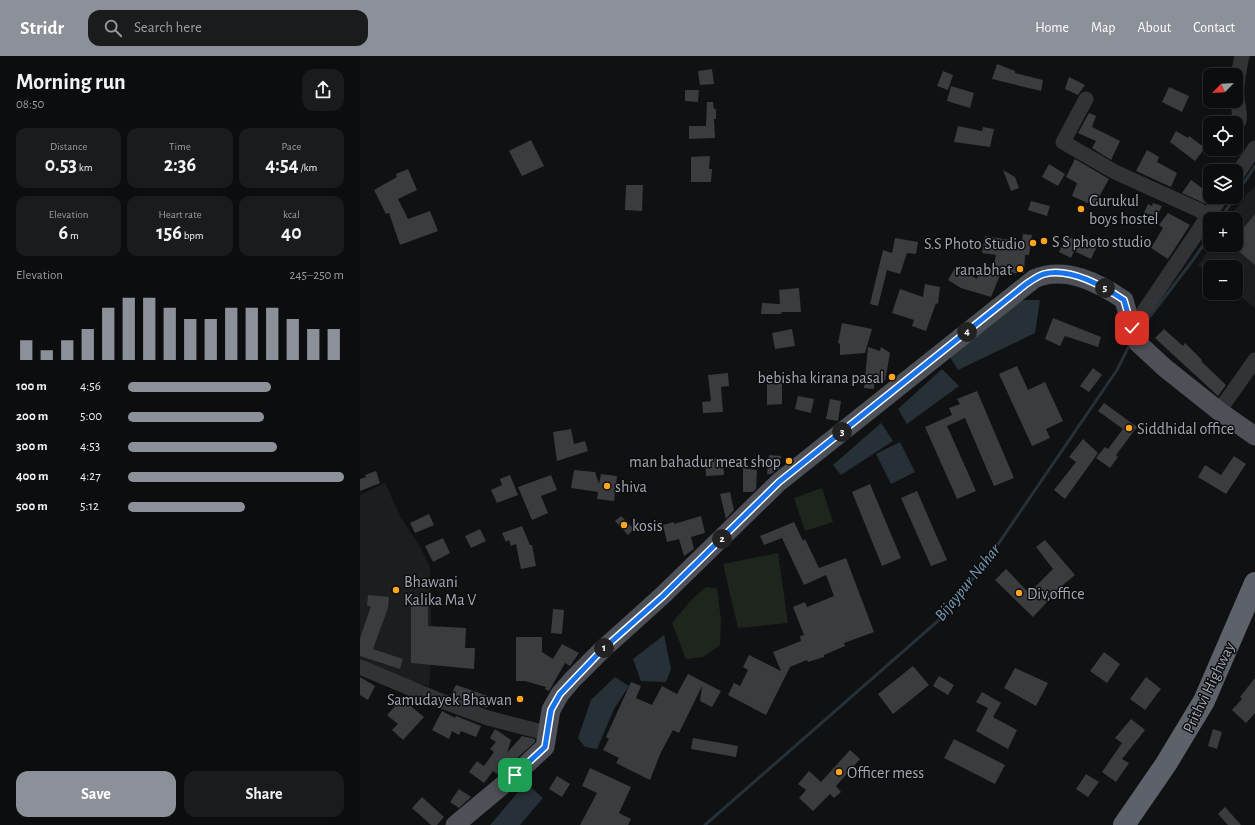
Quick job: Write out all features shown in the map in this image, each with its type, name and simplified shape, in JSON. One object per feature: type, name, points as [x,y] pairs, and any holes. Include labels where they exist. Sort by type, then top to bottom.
[{"type":"highway","name":"Prithvi Highway","points":[[1124,825],[1166,764],[1204,701],[1255,583]]},
{"type":"main road","points":[[455,825],[545,747],[546,733],[551,710],[560,694],[573,679],[602,650],[663,596],[779,482],[1025,285],[1044,274],[1061,273],[1078,277],[1107,289],[1124,300],[1138,343],[1165,368],[1219,411],[1255,436]]},
{"type":"street","points":[[1240,116],[1236,95],[1238,71],[1242,56]]},
{"type":"street","points":[[1086,99],[1063,142],[1115,172],[1203,213]]},
{"type":"street","points":[[1243,166],[1255,148]]},
{"type":"street","points":[[1132,328],[1203,223]]},
{"type":"street","points":[[1219,411],[1255,360]]},
{"type":"street","points":[[360,667],[436,699],[488,718],[546,733]]},
{"type":"shaded area","points":[[1255,186],[1255,308],[1243,299],[1243,260],[1203,260],[1203,269],[1198,265],[1207,252],[1243,252],[1243,212],[1234,212],[1239,204],[1243,204],[1244,197]]},
{"type":"shaded area","points":[[1018,300],[1040,300],[1035,333],[958,370],[947,352]]},
{"type":"shaded area","points":[[942,369],[959,386],[907,424],[898,409]]},
{"type":"shaded area","points":[[881,423],[893,441],[841,475],[833,465]]},
{"type":"shaded area","points":[[900,442],[915,472],[891,484],[876,454]]},
{"type":"shaded area","name":"Bhawani Kalika Ma V","points":[[385,483],[401,518],[419,545],[430,567],[432,652],[429,686],[411,681],[360,660],[360,495]]},
{"type":"shaded area","points":[[822,488],[833,522],[805,531],[794,498]]},
{"type":"shaded area","points":[[778,553],[788,623],[738,628],[723,564]]},
{"type":"shaded area","points":[[706,587],[717,588],[721,620],[720,645],[703,657],[686,659],[672,623],[693,598]]},
{"type":"shaded area","points":[[664,635],[671,669],[666,682],[641,681],[633,659]]},
{"type":"shaded area","points":[[615,677],[629,686],[614,709],[597,749],[585,747],[578,738],[591,700]]},
{"type":"shaded area","points":[[526,783],[543,798],[520,825],[490,825]]},
{"type":"building","points":[[997,64],[1015,71],[1015,73],[1043,80],[1041,91],[992,79]]},
{"type":"building","points":[[712,69],[714,84],[700,85],[698,71]]},
{"type":"building","points":[[943,71],[953,75],[948,90],[937,86]]},
{"type":"building","points":[[1069,77],[1085,85],[1078,95],[1065,89]]},
{"type":"building","points":[[951,86],[974,93],[970,108],[947,101]]},
{"type":"building","points":[[1169,87],[1189,96],[1182,112],[1162,102]]},
{"type":"building","points":[[685,90],[699,90],[698,102],[685,101]]},
{"type":"building","points":[[707,102],[713,102],[714,109],[716,109],[716,119],[714,119],[715,138],[689,139],[689,126],[706,126]]},
{"type":"building","points":[[1089,113],[1096,116],[1092,127],[1120,141],[1111,160],[1092,148],[1096,141],[1078,133]]},
{"type":"building","points":[[958,126],[982,131],[983,127],[994,129],[990,147],[954,142]]},
{"type":"building","points":[[1176,131],[1188,138],[1189,136],[1203,146],[1203,151],[1195,161],[1170,142]]},
{"type":"building","points":[[531,140],[544,166],[522,176],[509,151]]},
{"type":"building","points":[[1147,150],[1159,157],[1157,162],[1177,173],[1171,187],[1136,171]]},
{"type":"building","points":[[710,156],[709,169],[712,169],[711,182],[691,182],[691,157]]},
{"type":"building","points":[[1075,159],[1109,179],[1094,206],[1072,196],[1077,183],[1066,177]]},
{"type":"building","points":[[1049,164],[1065,174],[1058,186],[1042,177]]},
{"type":"building","points":[[408,169],[417,190],[398,199],[408,219],[430,211],[438,231],[400,245],[389,213],[386,214],[374,190],[397,177],[396,174]]},
{"type":"building","points":[[1003,170],[1015,177],[1019,188],[1011,191]]},
{"type":"building","points":[[1191,180],[1203,189],[1203,203],[1182,193]]},
{"type":"building","points":[[626,185],[643,185],[642,211],[625,210]]},
{"type":"building","points":[[1031,201],[1050,206],[1047,216],[1028,210]]},
{"type":"building","points":[[1153,203],[1162,206],[1157,216],[1144,213],[1148,204],[1152,206]]},
{"type":"building","points":[[1168,213],[1190,225],[1168,259],[1151,248],[1163,228],[1159,225]]},
{"type":"building","points":[[1255,214],[1255,265],[1240,252],[1243,252],[1243,229]]},
{"type":"building","points":[[1023,234],[1032,235],[1029,255],[1025,255],[1024,273],[1010,273],[1010,275],[1001,273],[991,297],[961,288],[948,280],[956,266],[977,279],[980,271],[991,275],[996,255],[982,253],[985,236],[1022,241]]},
{"type":"building","points":[[1067,236],[1083,244],[1086,237],[1098,244],[1091,259],[1074,251],[1071,258],[1059,252]]},
{"type":"building","points":[[895,238],[918,242],[916,254],[907,253],[900,274],[887,270],[878,306],[870,304],[883,250],[892,253]]},
{"type":"building","points":[[925,284],[940,287],[938,304],[936,303],[926,331],[912,326],[914,320],[892,313],[900,289],[923,297]]},
{"type":"building","points":[[799,288],[801,312],[761,314],[762,303],[780,304],[779,290]]},
{"type":"building","points":[[1053,318],[1101,337],[1098,347],[1065,336],[1060,346],[1045,339]]},
{"type":"building","points":[[842,323],[872,329],[865,353],[840,355],[840,344],[838,343]]},
{"type":"building","points":[[792,329],[795,346],[775,349],[772,333]]},
{"type":"building","points":[[1164,329],[1183,346],[1185,343],[1226,385],[1218,396],[1155,338]]},
{"type":"building","points":[[868,347],[880,351],[881,347],[890,353],[885,381],[875,373],[874,389],[864,388]]},
{"type":"building","points":[[1017,366],[1028,390],[1045,382],[1063,421],[1046,429],[1050,438],[1032,446],[999,374]]},
{"type":"building","points":[[1093,368],[1102,375],[1089,392],[1080,386]]},
{"type":"building","points":[[728,373],[729,386],[721,387],[723,412],[703,413],[702,402],[711,401],[708,375]]},
{"type":"building","points":[[782,383],[782,404],[767,405],[767,384]]},
{"type":"building","points":[[977,391],[1014,478],[994,486],[965,418],[947,426],[976,491],[957,499],[925,427],[952,415],[949,408],[960,404],[957,399]]},
{"type":"building","points":[[798,396],[814,399],[811,413],[795,409]]},
{"type":"building","points":[[830,399],[841,401],[838,421],[826,419]]},
{"type":"building","name":"Siddhidal office","points":[[1104,403],[1137,427],[1116,455],[1118,457],[1110,468],[1096,458],[1105,447],[1108,449],[1123,429],[1098,411]]},
{"type":"building","points":[[571,429],[574,444],[585,441],[588,451],[557,461],[553,432]]},
{"type":"building","points":[[1083,439],[1098,453],[1065,499],[1054,490],[1076,462],[1069,457]]},
{"type":"building","points":[[769,455],[781,456],[780,468],[771,474],[767,474]]},
{"type":"building","points":[[1234,456],[1246,464],[1226,494],[1198,477],[1205,465],[1221,475]]},
{"type":"building","points":[[723,458],[724,475],[706,476],[705,459]]},
{"type":"building","points":[[743,468],[757,470],[756,489],[753,492],[743,492]]},
{"type":"building","points":[[574,470],[595,472],[599,484],[601,474],[617,476],[614,501],[597,499],[598,492],[571,488]]},
{"type":"building","points":[[376,471],[380,483],[360,491],[360,479],[366,477],[365,475]]},
{"type":"building","points":[[510,475],[518,495],[497,503],[491,490],[502,485],[500,479]]},
{"type":"building","points":[[551,475],[557,490],[541,496],[548,513],[532,520],[518,487]]},
{"type":"building","points":[[870,484],[901,558],[882,566],[852,492]]},
{"type":"building","points":[[917,491],[947,560],[931,566],[901,498]]},
{"type":"building","points":[[730,492],[734,510],[726,519],[720,494]]},
{"type":"building","points":[[429,514],[434,525],[415,533],[410,523]]},
{"type":"building","name":"kosis","points":[[621,516],[634,529],[628,535],[615,521]]},
{"type":"building","points":[[701,516],[705,533],[691,537],[694,549],[684,556],[679,539],[667,542],[663,525],[674,522],[674,524]]},
{"type":"building","points":[[794,522],[803,541],[805,539],[819,568],[846,558],[874,632],[844,643],[845,646],[824,655],[824,657],[808,662],[807,660],[790,667],[766,715],[728,695],[734,683],[740,686],[748,670],[743,667],[749,655],[781,671],[773,652],[801,641],[800,636],[804,635],[793,607],[805,602],[807,607],[834,596],[826,575],[804,585],[782,538],[764,545],[760,536]]},
{"type":"building","points":[[522,526],[530,545],[532,545],[536,566],[521,569],[516,544],[511,546],[509,540],[506,542],[502,533]]},
{"type":"building","points":[[480,529],[486,541],[471,548],[465,536]]},
{"type":"building","points":[[443,538],[450,553],[433,562],[425,546]]},
{"type":"building","points":[[1045,540],[1075,575],[1064,584],[1033,617],[995,580],[1006,569],[1029,593],[1053,569],[1036,547]]},
{"type":"building","points":[[368,595],[389,597],[388,608],[373,649],[403,659],[400,669],[360,656],[360,638],[371,606],[367,606]]},
{"type":"building","points":[[428,597],[428,626],[466,628],[465,648],[475,648],[474,669],[411,663],[411,598]]},
{"type":"building","points":[[553,609],[564,610],[562,634],[551,633]]},
{"type":"building","points":[[516,637],[542,637],[542,652],[553,659],[562,644],[579,653],[570,666],[565,663],[549,691],[545,689],[546,687],[525,681],[516,681]]},
{"type":"building","points":[[1104,652],[1120,664],[1107,683],[1090,671]]},
{"type":"building","points":[[913,666],[929,685],[893,714],[878,694]]},
{"type":"building","points":[[1015,668],[1048,683],[1036,706],[1004,688]]},
{"type":"building","points":[[688,674],[721,691],[712,707],[700,701],[702,686],[679,733],[673,730],[661,752],[650,780],[616,763],[619,758],[603,750],[609,739],[606,737],[631,682],[641,686],[636,698],[652,705],[662,686],[677,694]]},
{"type":"building","points":[[939,676],[954,685],[948,695],[933,686]]},
{"type":"building","points":[[360,677],[375,686],[368,700],[360,695]]},
{"type":"building","points":[[1146,677],[1161,689],[1145,710],[1130,699]]},
{"type":"building","points":[[1255,678],[1255,713],[1246,723],[1232,710],[1242,699],[1240,697]]},
{"type":"building","points":[[456,685],[491,697],[487,708],[451,695]]},
{"type":"building","points":[[982,692],[1001,703],[993,717],[1017,730],[1008,749],[976,731],[988,708],[976,702]]},
{"type":"building","points":[[402,699],[424,717],[403,740],[392,730],[398,724],[387,715]]},
{"type":"building","points":[[442,711],[455,718],[456,716],[481,726],[476,737],[461,731],[459,735],[452,731],[449,739],[432,730]]},
{"type":"building","points":[[1131,719],[1145,730],[1122,759],[1129,763],[1116,782],[1102,772],[1122,743],[1115,738]]},
{"type":"building","points":[[495,729],[511,740],[507,753],[522,736],[535,739],[535,742],[504,770],[501,768],[497,774],[493,771],[484,783],[469,772],[477,761],[484,766],[494,752],[490,749],[496,742],[490,738]]},
{"type":"building","points":[[1213,729],[1222,732],[1217,749],[1208,746]]},
{"type":"building","points":[[693,738],[738,746],[736,757],[691,749]]},
{"type":"building","points":[[954,739],[1005,765],[995,784],[944,758]]},
{"type":"building","name":"Officer mess","points":[[850,750],[860,759],[836,786],[841,792],[834,798],[830,794],[813,811],[799,798],[806,790],[798,784],[809,771],[821,782]]},
{"type":"building","points":[[590,768],[631,787],[619,813],[631,819],[628,825],[580,825],[597,793],[582,786]]},
{"type":"building","points":[[1086,774],[1099,782],[1088,797],[1076,789]]},
{"type":"building","points":[[557,776],[570,784],[562,797],[549,789]]},
{"type":"building","points":[[459,789],[471,797],[459,808],[450,802]]},
{"type":"building","points":[[422,797],[444,817],[437,825],[431,825],[412,808]]},
{"type":"building","points":[[1225,807],[1241,825],[1228,825],[1218,814]]},
{"type":"waterway","name":"Bijaypur Nahar","points":[[1243,184],[1255,166]]},
{"type":"waterway","name":"Bijaypur Nahar","points":[[1225,212],[1230,204]]},
{"type":"waterway","name":"Bijaypur Nahar","points":[[1148,319],[1203,245]]},
{"type":"waterway","name":"Bijaypur Nahar","points":[[705,825],[947,613],[990,556],[1117,370],[1129,346]]},
{"type":"place","name":"Gurukul boys hostel","points":[[1081,209]]},
{"type":"place","name":"S S photo studio","points":[[1044,241]]},
{"type":"place","name":"S.S Photo Studio","points":[[1033,243]]},
{"type":"place","name":"ranabhat","points":[[1020,269]]},
{"type":"place","name":"bebisha kirana pasal","points":[[892,377]]},
{"type":"place","name":"Siddhidal office","points":[[1129,428]]},
{"type":"place","name":"man bahadur meat shop","points":[[789,461]]},
{"type":"place","name":"shiva","points":[[607,486]]},
{"type":"place","name":"kosis","points":[[624,525]]},
{"type":"place","name":"Bhawani Kalika Ma V","points":[[396,590]]},
{"type":"place","name":"Div,office","points":[[1019,593]]},
{"type":"place","name":"Samudayek Bhawan","points":[[520,699]]},
{"type":"place","name":"Officer mess","points":[[839,772]]},
{"type":"route","points":[[515,775],[545,747],[546,733],[551,710],[560,694],[602,650],[663,596],[779,482],[1025,285],[1044,274],[1057,273],[1078,277],[1107,289],[1124,300],[1132,328]]}]
